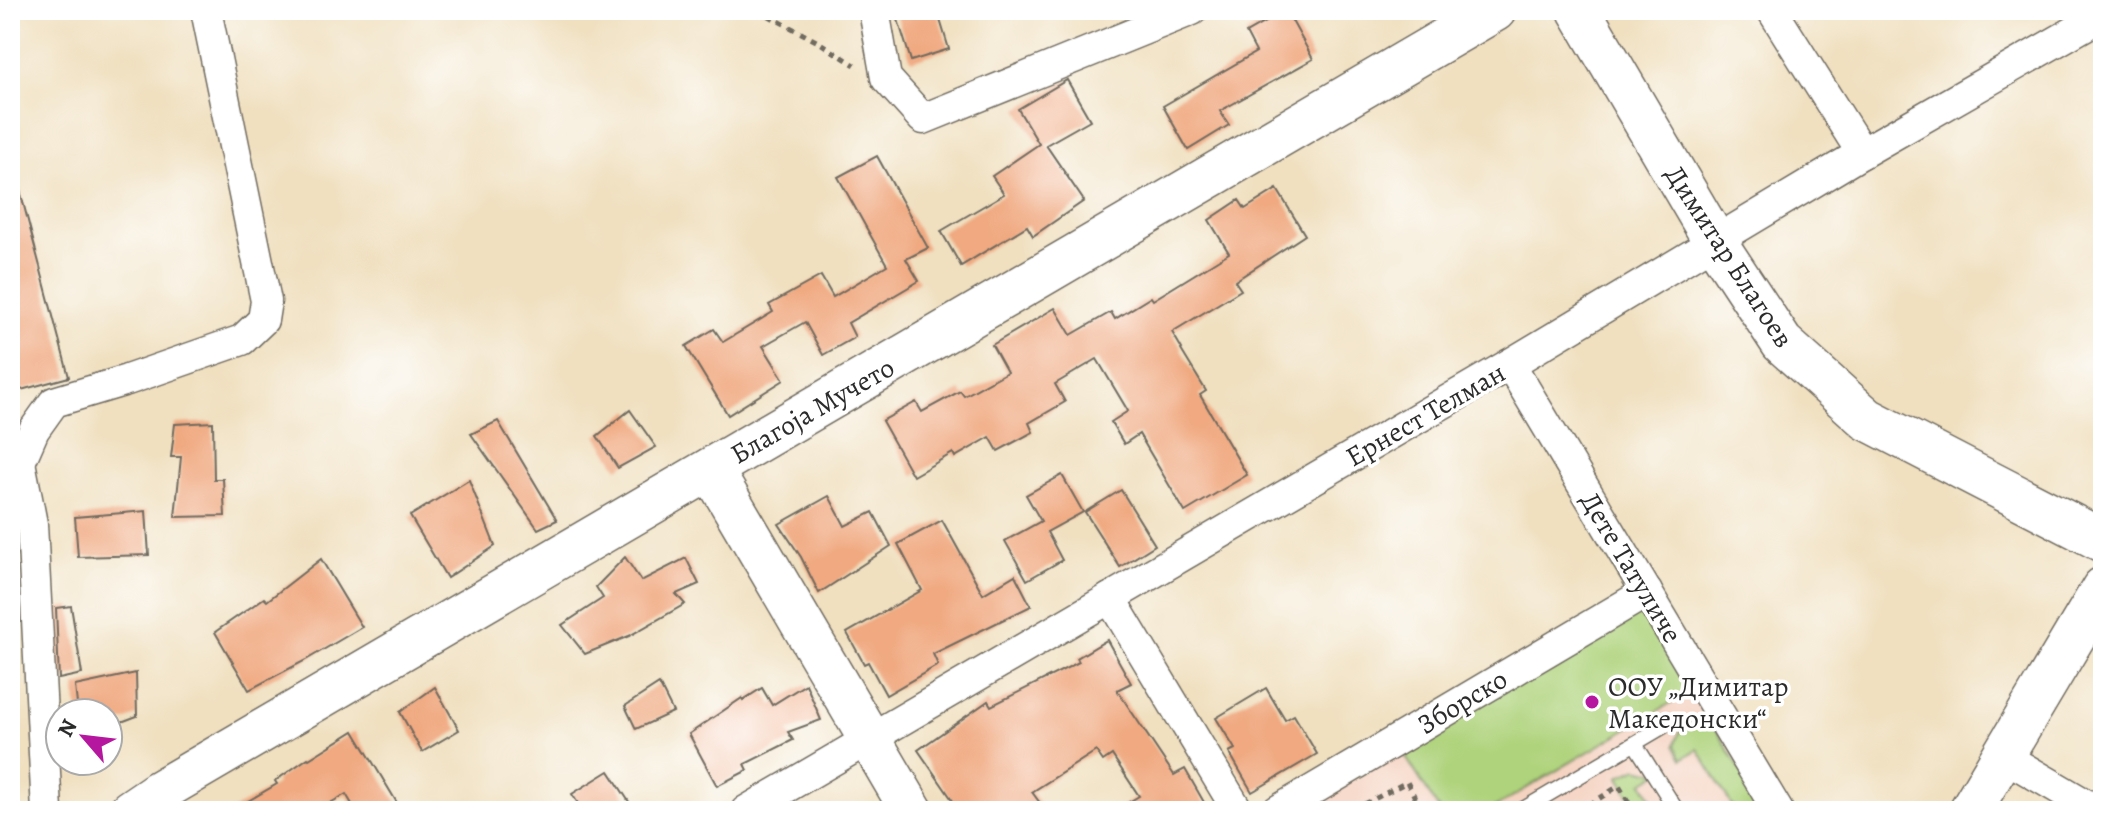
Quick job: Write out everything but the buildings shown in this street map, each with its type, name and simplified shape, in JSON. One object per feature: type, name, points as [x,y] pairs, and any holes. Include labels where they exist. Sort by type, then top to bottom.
[{"type":"street","points":[[47,811],[32,524],[15,464],[54,402],[242,340],[263,320],[266,301],[206,10]]},
{"type":"street","points":[[874,10],[886,78],[923,119],[1192,10]]},
{"type":"street","name":"Благоја Мучето","points":[[130,811],[1495,10]]},
{"type":"street","name":"Димитар Благоев","points":[[1579,10],[1714,240],[1782,343],[1867,419],[2103,541]]},
{"type":"street","points":[[1772,10],[1862,153]]},
{"type":"street","name":"Ернест Телман","points":[[746,811],[1510,364],[1862,153],[2103,15]]},
{"type":"street","name":"Дете Татуличе","points":[[1510,364],[1778,811]]},
{"type":"street","points":[[711,469],[912,811]]},
{"type":"street","points":[[1970,811],[2103,588]]},
{"type":"street","name":"Зборско","points":[[1277,811],[1647,592]]},
{"type":"street","points":[[1110,598],[1238,811]]},
{"type":"street","points":[[2003,756],[2097,811]]},
{"type":"lane","points":[[1520,811],[1671,722]]},
{"type":"lane","points":[[1635,744],[1677,811]]},
{"type":"path","points":[[758,10],[820,43],[865,72]]},
{"type":"path","points":[[1358,811],[1357,808],[1407,782],[1422,811]]},
{"type":"path","points":[[1579,811],[1619,786],[1634,811]]},
{"type":"shaded area","name":"ООУ „Димитар Македонски“","points":[[1643,616],[1765,811],[1298,811]]},
{"type":"green space","points":[[1633,614],[1652,621],[1693,690],[1488,811],[1440,811],[1402,751]]},
{"type":"green space","points":[[1707,714],[1765,811],[1735,811],[1698,749],[1682,759],[1675,745],[1679,733],[1686,725]]},
{"type":"green space","points":[[1637,768],[1659,773],[1643,783],[1659,811],[1638,811],[1619,777]]},
{"type":"place","name":"ООУ „Димитар Македонски“","points":[[1592,702]]}]
